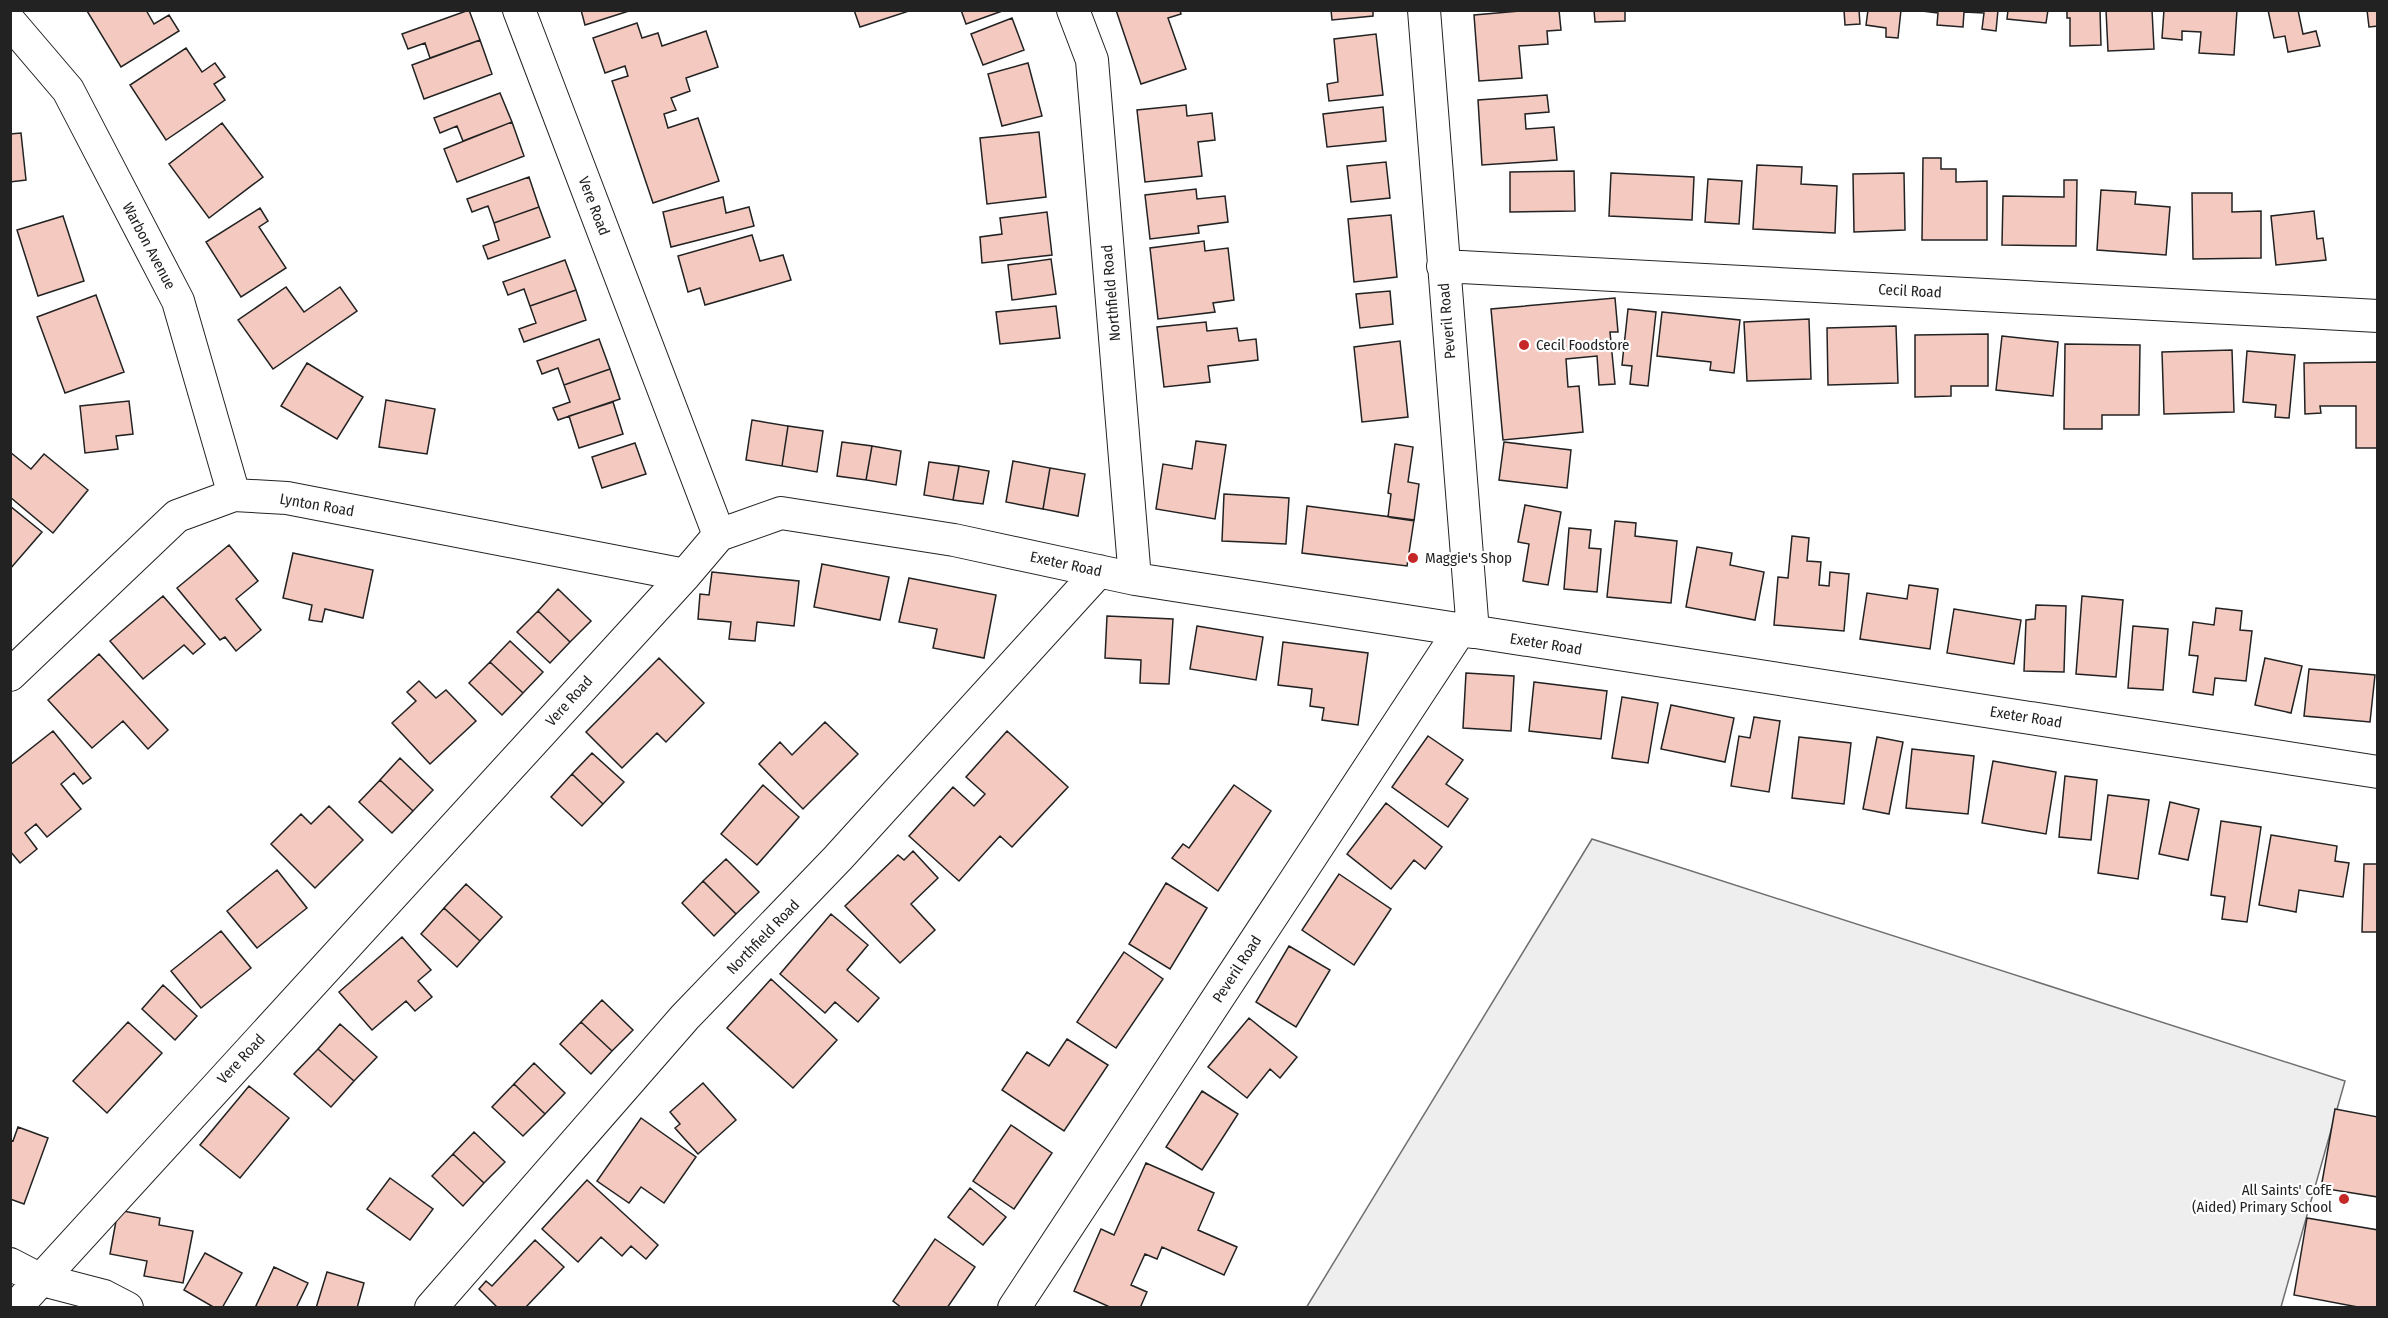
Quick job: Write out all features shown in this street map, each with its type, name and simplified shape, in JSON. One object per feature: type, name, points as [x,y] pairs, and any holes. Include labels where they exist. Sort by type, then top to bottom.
[{"type":"street","name":"Vere Road","points":[[15,1308],[719,535],[519,10]]},
{"type":"street","name":"Northfield Road","points":[[1073,10],[1092,60],[1135,579]]},
{"type":"street","name":"Peveril Road","points":[[1014,1308],[1466,631],[1424,10]]},
{"type":"street","name":"Warbon Avenue","points":[[10,22],[68,90],[178,301],[234,495]]},
{"type":"street","name":"Cecil Road","points":[[1443,266],[2378,316]]},
{"type":"street","name":"Lynton Road","points":[[10,675],[177,516],[234,495],[287,498],[685,575]]},
{"type":"street","name":"Exeter Road","points":[[719,535],[781,513],[954,540],[1135,579],[2378,772]]},
{"type":"street","name":"Northfield Road","points":[[431,1308],[685,1017],[838,858],[1099,571]]},
{"type":"street","points":[[10,1264],[39,1279],[104,1296],[127,1308]]},
{"type":"shaded area","points":[[1592,839],[2345,1081],[2281,1307],[1306,1308]]},
{"type":"building","points":[[146,10],[154,24],[169,15],[179,31],[121,67],[87,11]]},
{"type":"building","points":[[469,10],[480,40],[430,58],[425,43],[408,49],[402,34]]},
{"type":"building","points":[[581,10],[632,10],[585,25]]},
{"type":"building","points":[[854,10],[909,10],[909,11],[860,27]]},
{"type":"building","points":[[961,10],[1005,10],[966,24]]},
{"type":"building","points":[[1116,10],[1180,10],[1181,14],[1168,18],[1186,69],[1141,84]]},
{"type":"building","points":[[1331,10],[1373,10],[1373,16],[1332,20]]},
{"type":"building","points":[[1559,10],[1561,30],[1547,31],[1548,44],[1519,46],[1522,78],[1479,81],[1474,15]]},
{"type":"building","points":[[1594,10],[1625,10],[1625,21],[1595,22]]},
{"type":"building","points":[[1844,10],[1859,10],[1860,24],[1845,25]]},
{"type":"building","points":[[1868,10],[1901,10],[1898,38],[1886,37],[1886,28],[1866,25]]},
{"type":"building","points":[[1914,10],[1998,10],[1996,31],[1982,29],[1984,13],[1964,12],[1963,27],[1937,25],[1938,13]]},
{"type":"building","points":[[2008,10],[2048,10],[2046,23],[2007,19]]},
{"type":"building","points":[[2067,10],[2100,10],[2101,45],[2070,46],[2070,18],[2067,18]]},
{"type":"building","points":[[2106,10],[2152,10],[2154,49],[2108,51]]},
{"type":"building","points":[[2164,10],[2237,10],[2234,55],[2199,53],[2201,32],[2182,31],[2182,40],[2162,38]]},
{"type":"building","points":[[2268,10],[2298,10],[2303,34],[2316,31],[2320,46],[2288,52],[2285,36],[2274,38]]},
{"type":"building","points":[[2367,10],[2378,10],[2378,26],[2369,27]]},
{"type":"building","points":[[1012,18],[1024,50],[983,65],[971,34]]},
{"type":"building","points":[[637,23],[642,38],[658,33],[662,46],[706,31],[718,67],[686,78],[690,91],[671,98],[676,110],[664,114],[668,128],[698,118],[719,181],[653,203],[612,81],[628,76],[625,66],[605,73],[593,38]]},
{"type":"building","points":[[1376,34],[1383,95],[1329,101],[1327,84],[1338,82],[1334,39]]},
{"type":"building","points":[[480,40],[492,74],[424,99],[412,65]]},
{"type":"building","points":[[186,48],[202,72],[215,63],[225,77],[214,84],[225,100],[166,140],[130,85]]},
{"type":"building","points":[[1028,63],[1042,116],[1002,126],[988,74]]},
{"type":"building","points":[[500,93],[512,122],[463,141],[457,126],[440,133],[434,118]]},
{"type":"building","points":[[1547,95],[1549,112],[1525,114],[1526,129],[1554,127],[1557,160],[1482,165],[1478,100]]},
{"type":"building","points":[[1186,105],[1187,116],[1212,113],[1215,140],[1198,142],[1202,176],[1145,182],[1137,110]]},
{"type":"building","points":[[1383,107],[1386,141],[1327,147],[1323,114]]},
{"type":"building","points":[[512,122],[524,156],[457,182],[444,149]]},
{"type":"building","points":[[222,123],[263,177],[209,218],[169,164]]},
{"type":"building","points":[[1039,132],[1046,197],[987,204],[980,138]]},
{"type":"building","points":[[21,133],[26,180],[10,182],[10,134]]},
{"type":"building","points":[[1923,158],[1941,158],[1941,169],[1956,169],[1956,182],[1987,181],[1987,240],[1922,240]]},
{"type":"building","points":[[1386,162],[1390,198],[1351,202],[1347,166]]},
{"type":"building","points":[[1757,165],[1802,167],[1801,184],[1837,186],[1835,233],[1753,229]]},
{"type":"building","points":[[1574,171],[1575,211],[1510,212],[1510,172]]},
{"type":"building","points":[[1611,173],[1694,177],[1692,220],[1609,216]]},
{"type":"building","points":[[1904,173],[1905,230],[1854,232],[1853,174]]},
{"type":"building","points":[[529,177],[539,207],[494,223],[488,206],[472,212],[467,199]]},
{"type":"building","points":[[1708,179],[1742,181],[1739,224],[1705,222]]},
{"type":"building","points":[[2064,180],[2077,180],[2076,246],[2002,245],[2003,196],[2064,197]]},
{"type":"building","points":[[1196,189],[1197,199],[1225,196],[1228,222],[1198,226],[1199,233],[1150,239],[1145,195]]},
{"type":"building","points":[[2101,190],[2136,192],[2135,204],[2170,207],[2166,255],[2097,250]]},
{"type":"building","points":[[2192,193],[2232,193],[2232,212],[2261,211],[2261,258],[2193,259]]},
{"type":"building","points":[[723,197],[726,213],[749,207],[754,226],[671,247],[663,212]]},
{"type":"building","points":[[539,207],[550,237],[488,259],[483,246],[499,240],[494,223]]},
{"type":"building","points":[[260,208],[268,221],[259,227],[286,268],[241,297],[206,242]]},
{"type":"building","points":[[2314,211],[2317,239],[2323,238],[2326,260],[2276,265],[2271,216]]},
{"type":"building","points":[[1047,212],[1052,255],[982,263],[980,237],[1002,234],[1000,218]]},
{"type":"building","points":[[1391,215],[1397,277],[1354,282],[1348,219]]},
{"type":"building","points":[[63,216],[84,281],[38,296],[17,230]]},
{"type":"building","points":[[752,235],[760,261],[783,255],[791,280],[705,305],[700,288],[688,292],[678,256]]},
{"type":"building","points":[[1204,241],[1205,251],[1228,248],[1234,300],[1213,303],[1215,312],[1158,319],[1150,248]]},
{"type":"building","points":[[1051,259],[1056,294],[1012,300],[1008,265]]},
{"type":"building","points":[[565,260],[576,290],[530,306],[524,289],[508,295],[503,282]]},
{"type":"building","points":[[286,287],[304,312],[340,287],[357,311],[273,369],[238,320]]},
{"type":"building","points":[[576,290],[586,320],[524,342],[519,329],[536,323],[530,306]]},
{"type":"building","points":[[1390,291],[1393,324],[1360,328],[1356,294]]},
{"type":"building","points":[[96,295],[124,372],[65,393],[37,317]]},
{"type":"building","points":[[1615,298],[1618,332],[1610,332],[1615,384],[1599,385],[1597,356],[1566,359],[1568,387],[1579,386],[1583,432],[1503,440],[1491,309]]},
{"type":"building","points":[[1056,306],[1060,338],[1000,344],[996,312]]},
{"type":"building","points":[[1628,309],[1656,312],[1648,386],[1630,384],[1632,366],[1622,365]]},
{"type":"building","points":[[1662,312],[1740,320],[1734,373],[1710,370],[1711,362],[1657,356]]},
{"type":"building","points":[[1809,319],[1811,379],[1747,381],[1744,322]]},
{"type":"building","points":[[1206,322],[1207,331],[1237,328],[1239,341],[1256,339],[1258,360],[1208,366],[1210,382],[1164,387],[1157,327]]},
{"type":"building","points":[[1896,326],[1898,383],[1828,385],[1827,328]]},
{"type":"building","points":[[1988,334],[1988,386],[1951,386],[1951,396],[1915,397],[1915,335]]},
{"type":"building","points":[[2002,336],[2058,342],[2053,396],[1996,390]]},
{"type":"building","points":[[599,339],[610,369],[564,385],[558,368],[542,374],[537,361]]},
{"type":"building","points":[[1400,341],[1408,417],[1362,422],[1354,347]]},
{"type":"building","points":[[2065,344],[2140,345],[2139,415],[2102,415],[2102,429],[2064,429]]},
{"type":"building","points":[[2232,350],[2234,412],[2164,414],[2162,352]]},
{"type":"building","points":[[2247,351],[2295,355],[2289,418],[2275,417],[2276,405],[2243,402]]},
{"type":"building","points":[[2378,362],[2378,448],[2356,448],[2356,406],[2320,406],[2321,413],[2305,414],[2304,363]]},
{"type":"building","points":[[307,363],[363,397],[337,439],[281,406]]},
{"type":"building","points":[[610,369],[620,399],[558,420],[553,408],[570,402],[564,385]]},
{"type":"building","points":[[386,400],[435,409],[427,454],[379,447]]},
{"type":"building","points":[[129,401],[133,434],[116,436],[118,449],[85,453],[80,406]]},
{"type":"building","points":[[613,402],[623,434],[579,448],[569,416]]},
{"type":"building","points":[[752,420],[788,426],[782,466],[746,460]]},
{"type":"building","points":[[788,426],[823,431],[817,472],[782,466]]},
{"type":"building","points":[[1196,441],[1226,445],[1215,519],[1156,509],[1163,464],[1192,469]]},
{"type":"building","points":[[842,442],[872,446],[866,480],[837,476]]},
{"type":"building","points":[[1504,442],[1571,450],[1567,488],[1499,480]]},
{"type":"building","points":[[635,443],[646,474],[602,488],[592,457]]},
{"type":"building","points":[[1395,444],[1413,447],[1408,482],[1419,484],[1414,521],[1388,517],[1391,494],[1388,493]]},
{"type":"building","points":[[872,446],[901,451],[896,485],[866,480]]},
{"type":"building","points":[[10,452],[31,469],[44,454],[88,490],[53,533],[10,497]]},
{"type":"building","points":[[1013,461],[1050,468],[1043,509],[1006,502]]},
{"type":"building","points":[[929,462],[959,466],[953,500],[924,495]]},
{"type":"building","points":[[959,466],[989,471],[983,504],[953,500]]},
{"type":"building","points":[[1050,468],[1085,474],[1078,516],[1043,509]]},
{"type":"building","points":[[1224,494],[1289,498],[1286,544],[1222,541]]},
{"type":"building","points":[[1525,505],[1561,512],[1548,585],[1523,581],[1529,544],[1518,542]]},
{"type":"building","points":[[10,506],[42,532],[10,569]]},
{"type":"building","points":[[1307,506],[1414,520],[1407,566],[1302,553]]},
{"type":"building","points":[[1615,521],[1636,523],[1635,536],[1677,541],[1671,603],[1607,597]]},
{"type":"building","points":[[1569,528],[1591,530],[1589,548],[1601,549],[1597,592],[1564,589]]},
{"type":"building","points":[[1792,536],[1809,538],[1807,561],[1821,562],[1819,585],[1829,586],[1830,572],[1849,574],[1844,631],[1774,625],[1778,577],[1788,578]]},
{"type":"building","points":[[229,545],[258,581],[236,599],[261,630],[236,651],[225,637],[220,640],[177,588]]},
{"type":"building","points":[[1697,547],[1732,553],[1730,565],[1764,572],[1755,620],[1686,607]]},
{"type":"building","points":[[293,553],[373,570],[363,618],[325,609],[322,622],[309,620],[312,605],[283,598]]},
{"type":"building","points":[[822,564],[889,577],[880,620],[814,607]]},
{"type":"building","points":[[712,572],[799,581],[794,626],[757,622],[755,641],[729,639],[731,622],[698,619],[700,594],[709,595]]},
{"type":"building","points":[[909,578],[996,595],[984,658],[933,648],[937,629],[899,622]]},
{"type":"building","points":[[1909,585],[1938,589],[1930,649],[1860,639],[1867,593],[1907,599]]},
{"type":"building","points":[[558,589],[591,621],[570,642],[538,611]]},
{"type":"building","points":[[163,596],[205,644],[193,654],[184,645],[143,679],[110,641]]},
{"type":"building","points":[[2082,596],[2123,600],[2116,677],[2076,674]]},
{"type":"building","points":[[2036,605],[2066,606],[2064,672],[2024,671],[2026,620],[2035,619]]},
{"type":"building","points":[[2216,608],[2242,611],[2240,630],[2252,631],[2246,681],[2215,678],[2213,695],[2193,692],[2198,656],[2189,655],[2193,622],[2214,625]]},
{"type":"building","points":[[1954,609],[2021,620],[2014,664],[1947,653]]},
{"type":"building","points":[[538,611],[570,642],[550,663],[517,632]]},
{"type":"building","points":[[1107,616],[1173,619],[1169,684],[1140,683],[1141,660],[1105,658]]},
{"type":"building","points":[[1197,626],[1263,637],[1256,680],[1190,669]]},
{"type":"building","points":[[2133,626],[2168,629],[2163,690],[2128,688]]},
{"type":"building","points":[[510,641],[543,672],[523,693],[490,662]]},
{"type":"building","points":[[1283,642],[1368,653],[1358,725],[1322,720],[1324,708],[1310,706],[1312,689],[1278,685]]},
{"type":"building","points":[[99,654],[168,730],[148,749],[123,721],[92,748],[48,700]]},
{"type":"building","points":[[659,658],[704,703],[666,742],[657,733],[622,768],[586,732]]},
{"type":"building","points":[[2265,658],[2302,666],[2291,713],[2255,705]]},
{"type":"building","points":[[490,662],[523,693],[502,715],[469,683]]},
{"type":"building","points":[[2309,669],[2375,675],[2370,722],[2304,716]]},
{"type":"building","points":[[1466,673],[1514,676],[1511,731],[1463,728]]},
{"type":"building","points":[[419,681],[436,698],[446,690],[476,721],[430,764],[392,723],[416,701],[407,692]]},
{"type":"building","points":[[1534,682],[1607,691],[1601,739],[1529,731]]},
{"type":"building","points":[[1622,697],[1658,703],[1648,763],[1612,758]]},
{"type":"building","points":[[1671,705],[1734,718],[1725,762],[1661,749]]},
{"type":"building","points":[[1754,717],[1780,721],[1769,792],[1731,786],[1739,736],[1750,738]]},
{"type":"building","points":[[825,722],[858,754],[803,809],[759,764],[780,742],[792,755]]},
{"type":"building","points":[[53,731],[91,778],[83,784],[74,773],[61,784],[81,809],[47,837],[36,824],[25,833],[37,849],[20,863],[10,851],[10,765]]},
{"type":"building","points":[[1007,731],[1068,787],[1012,847],[1000,836],[959,881],[909,836],[953,787],[974,806],[985,794],[966,777]]},
{"type":"building","points":[[1428,736],[1463,760],[1446,784],[1468,799],[1448,827],[1392,787]]},
{"type":"building","points":[[1799,737],[1851,743],[1844,804],[1792,798]]},
{"type":"building","points":[[1877,737],[1903,742],[1889,814],[1863,809]]},
{"type":"building","points":[[1912,749],[1974,756],[1968,814],[1906,808]]},
{"type":"building","points":[[592,753],[624,782],[603,804],[572,774]]},
{"type":"building","points":[[400,758],[433,790],[413,811],[380,780]]},
{"type":"building","points":[[1993,761],[2056,772],[2046,834],[1982,823]]},
{"type":"building","points":[[572,774],[603,804],[582,826],[551,797]]},
{"type":"building","points":[[2065,776],[2097,780],[2091,840],[2059,837]]},
{"type":"building","points":[[380,780],[413,811],[392,833],[359,802]]},
{"type":"building","points":[[763,785],[799,817],[757,865],[721,834]]},
{"type":"building","points":[[1234,785],[1271,811],[1218,891],[1172,858],[1183,844],[1189,848]]},
{"type":"building","points":[[2108,795],[2149,800],[2138,879],[2098,873]]},
{"type":"building","points":[[2170,802],[2199,809],[2188,860],[2159,854]]},
{"type":"building","points":[[1386,803],[1442,847],[1425,869],[1414,860],[1391,889],[1347,854]]},
{"type":"building","points":[[329,806],[363,840],[315,888],[271,844],[301,814],[311,824]]},
{"type":"building","points":[[2221,821],[2261,827],[2247,922],[2222,919],[2225,897],[2211,895]]},
{"type":"building","points":[[2271,835],[2337,846],[2335,861],[2349,863],[2343,897],[2299,890],[2296,912],[2259,905]]},
{"type":"building","points":[[913,851],[938,878],[911,904],[935,930],[900,963],[845,906],[898,855],[904,860]]},
{"type":"building","points":[[726,859],[759,892],[736,914],[703,881]]},
{"type":"building","points":[[2364,864],[2378,864],[2378,932],[2362,932]]},
{"type":"building","points":[[277,870],[307,908],[257,948],[227,911]]},
{"type":"building","points":[[1339,874],[1391,909],[1354,965],[1302,930]]},
{"type":"building","points":[[703,881],[736,914],[714,936],[682,903]]},
{"type":"building","points":[[1166,883],[1207,908],[1170,969],[1129,944]]},
{"type":"building","points":[[466,884],[502,917],[480,941],[444,908]]},
{"type":"building","points":[[444,908],[480,941],[457,967],[421,934]]},
{"type":"building","points":[[831,914],[868,945],[847,970],[879,998],[858,1022],[835,1002],[825,1013],[780,974]]},
{"type":"building","points":[[221,931],[251,968],[201,1008],[171,971]]},
{"type":"building","points":[[402,937],[431,970],[418,981],[432,997],[415,1011],[406,1001],[372,1030],[339,992]]},
{"type":"building","points":[[1289,946],[1330,970],[1296,1027],[1256,1002]]},
{"type":"building","points":[[1124,952],[1163,979],[1116,1048],[1077,1022]]},
{"type":"building","points":[[771,979],[837,1040],[793,1088],[727,1028]]},
{"type":"building","points":[[163,985],[197,1016],[175,1040],[142,1009]]},
{"type":"building","points":[[602,1000],[633,1030],[612,1051],[581,1022]]},
{"type":"building","points":[[1249,1018],[1297,1057],[1280,1078],[1270,1069],[1247,1098],[1208,1067]]},
{"type":"building","points":[[128,1022],[162,1053],[107,1113],[73,1081]]},
{"type":"building","points":[[581,1022],[612,1051],[591,1074],[560,1044]]},
{"type":"building","points":[[340,1024],[377,1057],[354,1081],[318,1049]]},
{"type":"building","points":[[1067,1039],[1108,1065],[1064,1131],[1002,1090],[1027,1052],[1049,1066]]},
{"type":"building","points":[[318,1049],[354,1081],[331,1107],[294,1074]]},
{"type":"building","points":[[534,1063],[565,1093],[545,1114],[514,1084]]},
{"type":"building","points":[[703,1083],[736,1120],[698,1154],[675,1128],[680,1124],[670,1112]]},
{"type":"building","points":[[514,1084],[545,1114],[523,1136],[492,1107]]},
{"type":"building","points":[[249,1086],[289,1118],[240,1178],[200,1145]]},
{"type":"building","points":[[1202,1091],[1238,1114],[1202,1170],[1166,1147]]},
{"type":"building","points":[[2335,1109],[2378,1117],[2378,1197],[2321,1188]]},
{"type":"building","points":[[641,1118],[696,1157],[664,1203],[641,1187],[629,1203],[597,1181]]},
{"type":"building","points":[[1011,1125],[1052,1153],[1014,1209],[973,1181]]},
{"type":"building","points":[[18,1127],[48,1138],[24,1204],[10,1199],[10,1140],[13,1141]]},
{"type":"building","points":[[474,1132],[505,1162],[484,1183],[453,1154]]},
{"type":"building","points":[[453,1154],[484,1183],[463,1206],[432,1176]]},
{"type":"building","points":[[1146,1163],[1214,1193],[1198,1230],[1237,1247],[1224,1275],[1162,1247],[1157,1259],[1145,1254],[1131,1285],[1147,1292],[1140,1308],[1112,1308],[1074,1291],[1101,1229],[1114,1235]]},
{"type":"building","points":[[390,1178],[433,1209],[410,1240],[367,1209]]},
{"type":"building","points":[[587,1180],[658,1245],[646,1259],[631,1246],[622,1256],[601,1237],[578,1262],[542,1229]]},
{"type":"building","points":[[970,1188],[1006,1217],[983,1245],[948,1217]]},
{"type":"building","points":[[118,1210],[160,1218],[159,1225],[193,1231],[183,1283],[144,1276],[147,1261],[110,1254]]},
{"type":"building","points":[[2307,1218],[2378,1230],[2378,1308],[2363,1308],[2294,1295]]},
{"type":"building","points":[[935,1239],[975,1267],[947,1308],[902,1308],[893,1301]]},
{"type":"building","points":[[535,1240],[564,1267],[525,1308],[498,1308],[479,1289],[486,1281],[492,1286]]},
{"type":"building","points":[[205,1253],[242,1273],[222,1308],[215,1308],[184,1290]]},
{"type":"building","points":[[274,1267],[308,1283],[296,1308],[255,1308]]},
{"type":"building","points":[[327,1272],[364,1283],[357,1308],[316,1308]]},
{"type":"place","name":"Cecil Foodstore","points":[[1524,345]]},
{"type":"place","name":"Maggie's Shop","points":[[1413,558]]},
{"type":"place","name":"All Saints' CofE (Aided) Primary School","points":[[2344,1199]]}]
